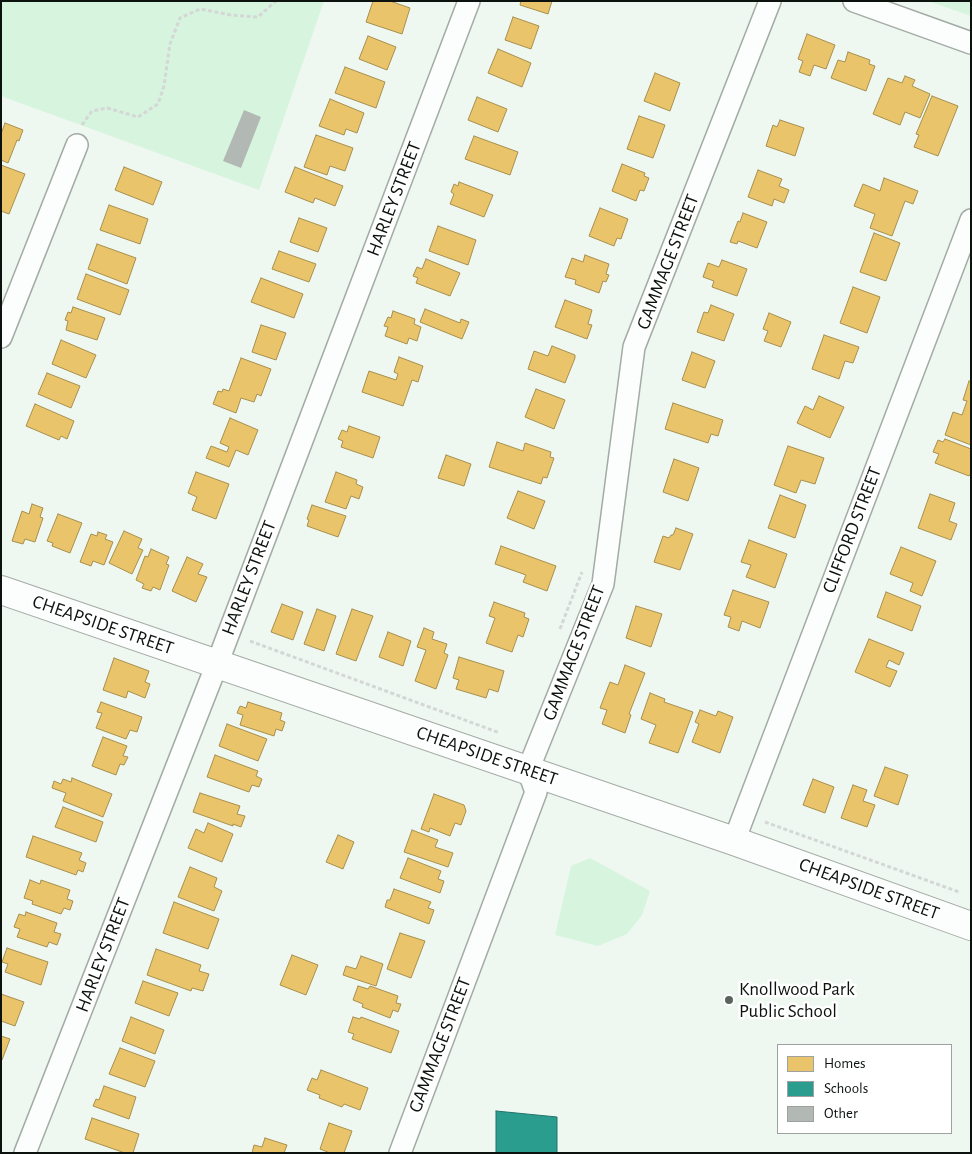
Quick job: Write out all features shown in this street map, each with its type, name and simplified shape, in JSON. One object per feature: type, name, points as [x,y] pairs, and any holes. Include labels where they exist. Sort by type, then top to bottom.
[{"type":"street","name":"HARLEY STREET","points":[[25,1153],[217,664],[469,1]]},
{"type":"street","name":"GAMMAGE STREET","points":[[400,1153],[536,792],[528,770],[603,584],[634,347],[770,1]]},
{"type":"street","points":[[854,1],[971,43]]},
{"type":"street","points":[[1,336],[8,299],[77,145]]},
{"type":"street","name":"CLIFFORD STREET","points":[[734,841],[971,220]]},
{"type":"street","name":"CHEAPSIDE STREET","points":[[1,590],[734,841],[971,926]]},
{"type":"path","points":[[77,145],[78,129],[92,111],[106,108],[138,117],[158,104],[164,86],[170,44],[180,18],[200,9],[231,15],[258,17],[276,1]]},
{"type":"path","points":[[559,631],[583,568]]},
{"type":"path","points":[[250,641],[508,736]]},
{"type":"path","points":[[765,822],[959,892]]},
{"type":"green space","points":[[1,1],[324,1],[259,190],[1,96]]},
{"type":"green space","points":[[928,1],[971,1],[971,16]]},
{"type":"green space","points":[[590,858],[650,891],[642,915],[627,934],[598,946],[555,935],[571,866]]},
{"type":"building: Homes","points":[[373,1],[390,1],[410,8],[402,34],[366,22]]},
{"type":"building: Homes","points":[[521,1],[552,1],[548,14],[520,5]]},
{"type":"building: Homes","points":[[513,17],[539,26],[531,49],[505,40]]},
{"type":"building: Homes","points":[[807,34],[835,45],[826,69],[814,65],[810,76],[799,72],[803,61],[798,59]]},
{"type":"building: Homes","points":[[368,36],[396,47],[387,70],[359,59]]},
{"type":"building: Homes","points":[[498,49],[531,63],[522,87],[488,73]]},
{"type":"building: Homes","points":[[848,52],[870,60],[869,64],[875,66],[866,91],[831,78],[838,60],[845,62]]},
{"type":"building: Homes","points":[[345,67],[385,82],[376,108],[335,93]]},
{"type":"building: Homes","points":[[655,73],[680,83],[670,111],[644,101]]},
{"type":"building: Homes","points":[[905,76],[915,80],[912,86],[930,94],[920,118],[905,112],[900,125],[873,114],[888,78],[902,83]]},
{"type":"building: Homes","points":[[932,96],[958,106],[938,156],[914,147],[919,135],[916,134]]},
{"type":"building: Homes","points":[[477,97],[507,109],[498,132],[468,120]]},
{"type":"building: Homes","points":[[330,99],[364,113],[357,133],[346,129],[344,135],[319,126]]},
{"type":"building: Homes","points":[[639,116],[665,125],[653,158],[627,149]]},
{"type":"building: Homes","points":[[780,120],[804,128],[795,156],[766,146],[773,125],[777,127]]},
{"type":"building: Homes","points":[[5,123],[23,130],[8,163],[1,160],[1,134]]},
{"type":"building: Homes","points":[[316,135],[353,148],[345,171],[330,166],[327,175],[304,167]]},
{"type":"building: Homes","points":[[474,136],[518,152],[510,175],[465,159]]},
{"type":"building: Homes","points":[[622,164],[645,173],[644,176],[649,178],[644,191],[640,190],[636,201],[612,191]]},
{"type":"building: Homes","points":[[1,165],[25,174],[9,214],[1,211]]},
{"type":"building: Homes","points":[[124,167],[162,182],[153,205],[115,190]]},
{"type":"building: Homes","points":[[295,167],[343,186],[335,206],[315,198],[313,203],[285,192]]},
{"type":"building: Homes","points":[[758,170],[782,179],[779,186],[789,190],[784,203],[774,199],[772,206],[748,197]]},
{"type":"building: Homes","points":[[884,178],[918,191],[913,204],[905,201],[892,236],[870,228],[875,214],[854,206],[863,184],[880,191]]},
{"type":"building: Homes","points":[[459,182],[493,195],[484,217],[450,204],[454,194],[451,192],[454,184],[458,186]]},
{"type":"building: Homes","points":[[109,205],[148,219],[140,244],[100,230]]},
{"type":"building: Homes","points":[[600,208],[628,219],[621,239],[617,238],[614,246],[589,236]]},
{"type":"building: Homes","points":[[743,213],[767,222],[757,248],[738,241],[737,244],[730,242]]},
{"type":"building: Homes","points":[[299,218],[327,228],[318,252],[290,242]]},
{"type":"building: Homes","points":[[438,226],[476,240],[468,265],[429,251]]},
{"type":"building: Homes","points":[[874,233],[900,243],[886,281],[860,272]]},
{"type":"building: Homes","points":[[97,244],[136,258],[127,284],[88,269]]},
{"type":"building: Homes","points":[[279,251],[316,264],[309,282],[272,269]]},
{"type":"building: Homes","points":[[585,255],[609,264],[606,274],[609,275],[606,282],[603,281],[599,293],[575,284],[576,280],[565,277],[572,258],[583,262]]},
{"type":"building: Homes","points":[[426,259],[460,273],[450,296],[416,283],[418,278],[413,276],[417,267],[422,269]]},
{"type":"building: Homes","points":[[722,260],[747,269],[737,296],[712,287],[714,281],[703,277],[708,263],[719,267]]},
{"type":"building: Homes","points":[[86,274],[129,290],[120,315],[77,299]]},
{"type":"building: Homes","points":[[261,278],[303,294],[294,318],[251,302]]},
{"type":"building: Homes","points":[[853,287],[880,297],[867,333],[840,323]]},
{"type":"building: Homes","points":[[565,300],[592,310],[588,324],[592,325],[587,339],[555,327]]},
{"type":"building: Homes","points":[[711,305],[734,314],[724,341],[697,332],[704,312],[708,313]]},
{"type":"building: Homes","points":[[73,307],[105,318],[97,340],[66,330],[68,321],[65,320],[68,312],[71,313]]},
{"type":"building: Homes","points":[[425,309],[460,323],[461,319],[469,322],[462,339],[420,322]]},
{"type":"building: Homes","points":[[393,311],[415,319],[414,324],[421,327],[417,341],[409,338],[407,344],[385,336],[388,327],[384,326],[388,317],[391,318]]},
{"type":"building: Homes","points":[[769,313],[791,322],[781,347],[764,341],[768,331],[763,329]]},
{"type":"building: Homes","points":[[261,325],[286,333],[276,360],[252,352]]},
{"type":"building: Homes","points":[[824,335],[859,347],[853,363],[845,361],[839,379],[812,369]]},
{"type":"building: Homes","points":[[61,340],[96,355],[86,378],[52,364]]},
{"type":"building: Homes","points":[[552,346],[575,355],[565,383],[528,369],[534,351],[548,356]]},
{"type":"building: Homes","points":[[692,352],[715,361],[705,388],[682,380]]},
{"type":"building: Homes","points":[[399,357],[423,366],[418,382],[412,380],[403,406],[362,392],[369,371],[396,380],[398,374],[394,372]]},
{"type":"building: Homes","points":[[241,358],[271,369],[261,396],[257,394],[254,402],[241,398],[236,413],[213,404],[218,391],[222,392],[223,389],[229,391]]},
{"type":"building: Homes","points":[[47,373],[80,386],[71,408],[38,394]]},
{"type":"building: Homes","points":[[969,381],[971,382],[971,445],[945,435],[953,412],[962,415],[967,401],[963,400]]},
{"type":"building: Homes","points":[[536,389],[565,400],[554,429],[525,417]]},
{"type":"building: Homes","points":[[819,396],[844,407],[830,438],[797,423],[805,406],[813,410]]},
{"type":"building: Homes","points":[[673,403],[723,420],[718,436],[711,434],[708,443],[665,429]]},
{"type":"building: Homes","points":[[35,404],[74,421],[67,439],[61,436],[59,440],[26,426]]},
{"type":"building: Homes","points":[[230,418],[258,430],[248,455],[236,450],[229,467],[206,458],[211,446],[227,452],[229,447],[220,443]]},
{"type":"building: Homes","points":[[349,426],[380,437],[373,458],[341,447],[343,441],[338,439],[342,430],[347,432]]},
{"type":"building: Homes","points":[[945,439],[971,449],[971,473],[969,476],[935,463],[939,454],[933,452],[938,440],[943,442]]},
{"type":"building: Homes","points":[[497,442],[523,451],[525,443],[551,452],[550,457],[554,458],[547,478],[543,477],[541,484],[489,467]]},
{"type":"building: Homes","points":[[788,446],[824,458],[815,484],[801,480],[796,493],[774,485]]},
{"type":"building: Homes","points":[[446,455],[471,464],[464,486],[438,478]]},
{"type":"building: Homes","points":[[674,459],[699,468],[688,501],[663,492]]},
{"type":"building: Homes","points":[[196,472],[229,484],[216,519],[192,510],[197,497],[188,493]]},
{"type":"building: Homes","points":[[336,472],[357,480],[356,484],[363,487],[359,499],[351,496],[346,509],[325,502]]},
{"type":"building: Homes","points":[[518,491],[545,501],[534,529],[507,518]]},
{"type":"building: Homes","points":[[930,494],[955,503],[949,521],[957,524],[951,540],[918,528]]},
{"type":"building: Homes","points":[[780,495],[806,505],[795,538],[768,528]]},
{"type":"building: Homes","points":[[32,504],[43,508],[40,517],[43,518],[35,542],[25,539],[23,544],[12,541],[22,511],[29,514]]},
{"type":"building: Homes","points":[[312,505],[346,516],[338,537],[307,526],[309,520],[307,519]]},
{"type":"building: Homes","points":[[58,514],[82,523],[70,553],[52,546],[53,543],[47,541]]},
{"type":"building: Homes","points":[[676,528],[693,534],[680,570],[654,562],[663,536],[669,538],[673,535]]},
{"type":"building: Homes","points":[[124,531],[142,539],[138,548],[143,550],[132,574],[109,563]]},
{"type":"building: Homes","points":[[98,532],[107,535],[105,539],[113,542],[104,565],[93,561],[91,566],[80,562],[91,534],[97,536]]},
{"type":"building: Homes","points":[[749,540],[787,554],[775,588],[746,577],[751,565],[741,562]]},
{"type":"building: Homes","points":[[501,546],[556,566],[547,591],[523,582],[526,575],[495,564]]},
{"type":"building: Homes","points":[[901,547],[936,561],[922,596],[910,591],[913,583],[890,574]]},
{"type":"building: Homes","points":[[151,549],[169,557],[166,564],[169,565],[160,590],[153,587],[151,591],[142,588],[144,584],[136,580],[145,556],[148,557]]},
{"type":"building: Homes","points":[[187,557],[203,564],[198,574],[207,577],[196,602],[172,591]]},
{"type":"building: Homes","points":[[733,590],[769,602],[760,628],[742,621],[739,631],[728,627],[731,617],[724,615]]},
{"type":"building: Homes","points":[[886,592],[921,606],[912,631],[877,617]]},
{"type":"building: Homes","points":[[494,602],[525,613],[524,617],[529,619],[523,637],[518,635],[512,652],[486,643],[495,618],[489,616]]},
{"type":"building: Homes","points":[[282,604],[303,612],[293,640],[271,632]]},
{"type":"building: Homes","points":[[636,606],[662,614],[651,647],[626,638]]},
{"type":"building: Homes","points":[[317,609],[336,616],[324,651],[304,644]]},
{"type":"building: Homes","points":[[352,609],[373,616],[356,661],[336,654]]},
{"type":"building: Homes","points":[[424,628],[434,632],[432,639],[447,644],[444,653],[448,655],[436,689],[415,681],[426,650],[417,647]]},
{"type":"building: Homes","points":[[388,632],[411,641],[403,666],[379,657]]},
{"type":"building: Homes","points":[[869,639],[904,653],[899,665],[889,660],[886,667],[897,671],[890,687],[855,672]]},
{"type":"building: Homes","points":[[459,657],[504,671],[498,692],[489,689],[486,698],[456,689],[459,680],[453,678]]},
{"type":"building: Homes","points":[[114,658],[149,671],[145,682],[150,684],[145,698],[128,691],[126,698],[103,690]]},
{"type":"building: Homes","points":[[625,665],[645,673],[629,714],[631,715],[625,733],[602,724],[607,710],[600,708],[610,682],[618,685]]},
{"type":"building: Homes","points":[[650,693],[665,699],[664,702],[693,712],[678,753],[649,743],[656,725],[641,719]]},
{"type":"building: Homes","points":[[101,702],[142,717],[137,732],[130,730],[126,739],[96,728],[102,713],[97,712]]},
{"type":"building: Homes","points":[[248,702],[282,713],[280,720],[285,722],[282,731],[276,729],[274,736],[240,725],[243,715],[237,713],[240,706],[246,708]]},
{"type":"building: Homes","points":[[700,710],[716,716],[718,711],[733,717],[720,753],[692,742],[699,724],[695,722]]},
{"type":"building: Homes","points":[[227,724],[267,739],[258,761],[219,746]]},
{"type":"building: Homes","points":[[103,737],[127,746],[123,756],[128,757],[124,765],[120,764],[116,775],[92,766]]},
{"type":"building: Homes","points":[[215,755],[258,771],[256,776],[262,779],[259,787],[252,785],[249,792],[207,777]]},
{"type":"building: Homes","points":[[885,767],[908,775],[898,805],[874,796]]},
{"type":"building: Homes","points":[[72,778],[112,794],[103,817],[63,801],[66,793],[52,788],[54,781],[61,784],[63,779],[71,782]]},
{"type":"building: Homes","points":[[813,779],[834,787],[825,813],[803,805]]},
{"type":"building: Homes","points":[[853,785],[867,790],[863,801],[875,805],[867,827],[841,818]]},
{"type":"building: Homes","points":[[200,793],[240,806],[237,814],[245,816],[241,827],[193,812]]},
{"type":"building: Homes","points":[[434,794],[464,805],[466,811],[461,825],[455,823],[450,836],[430,828],[429,832],[421,829]]},
{"type":"building: Homes","points":[[63,807],[103,822],[96,842],[55,827]]},
{"type":"building: Homes","points":[[208,823],[233,834],[222,862],[188,848],[196,829],[204,833]]},
{"type":"building: Homes","points":[[412,830],[438,840],[435,847],[453,853],[448,867],[404,852]]},
{"type":"building: Homes","points":[[338,835],[354,842],[343,869],[326,862]]},
{"type":"building: Homes","points":[[33,836],[82,853],[79,860],[86,863],[83,872],[78,870],[76,875],[26,857]]},
{"type":"building: Homes","points":[[408,858],[441,871],[438,879],[444,881],[440,893],[400,878]]},
{"type":"building: Homes","points":[[190,867],[217,878],[214,887],[222,891],[214,911],[178,897]]},
{"type":"building: Homes","points":[[30,880],[40,884],[41,880],[70,890],[67,899],[73,901],[70,910],[64,908],[61,914],[32,904],[33,901],[24,898]]},
{"type":"building: Homes","points":[[394,889],[431,902],[428,908],[434,910],[429,924],[385,907]]},
{"type":"building: Homes","points":[[174,902],[219,919],[208,949],[163,933]]},
{"type":"building: Homes","points":[[26,912],[57,923],[54,932],[61,934],[57,945],[49,942],[47,947],[17,937],[20,929],[14,927],[19,914],[25,916]]},
{"type":"building: Homes","points":[[400,933],[425,941],[411,978],[387,969]]},
{"type":"building: Homes","points":[[7,948],[48,962],[41,985],[5,972],[8,964],[2,962]]},
{"type":"building: Homes","points":[[156,949],[201,965],[199,971],[209,974],[203,991],[192,988],[191,991],[147,975]]},
{"type":"building: Homes","points":[[292,955],[318,965],[306,995],[280,985]]},
{"type":"building: Homes","points":[[361,956],[383,964],[376,986],[343,975],[346,966],[356,969]]},
{"type":"building: Homes","points":[[143,981],[178,993],[169,1016],[135,1003]]},
{"type":"building: Homes","points":[[358,986],[368,989],[370,986],[398,996],[396,1003],[401,1004],[398,1012],[393,1010],[390,1018],[362,1007],[363,1004],[353,1000]]},
{"type":"building: Homes","points":[[1,994],[24,1002],[15,1026],[1,1021]]},
{"type":"building: Homes","points":[[131,1017],[164,1030],[155,1054],[122,1041]]},
{"type":"building: Homes","points":[[353,1017],[360,1019],[361,1017],[399,1031],[391,1053],[352,1039],[354,1034],[348,1032]]},
{"type":"building: Homes","points":[[1,1036],[10,1039],[2,1060],[1,1059]]},
{"type":"building: Homes","points":[[120,1048],[155,1061],[145,1087],[109,1074]]},
{"type":"building: Homes","points":[[321,1070],[368,1088],[360,1110],[344,1104],[342,1107],[319,1098],[320,1095],[307,1090],[312,1078],[317,1080]]},
{"type":"building: Homes","points":[[104,1086],[136,1097],[129,1119],[93,1106],[96,1099],[99,1100]]},
{"type":"building: Homes","points":[[92,1118],[139,1134],[133,1153],[125,1153],[85,1139]]},
{"type":"building: Homes","points":[[329,1123],[352,1131],[344,1153],[330,1153],[320,1149]]},
{"type":"building: Homes","points":[[265,1138],[287,1145],[284,1153],[252,1153],[254,1145],[262,1147]]},
{"type":"building: Schools","points":[[496,1111],[557,1117],[557,1153],[496,1153]]},
{"type":"building: Other","points":[[244,110],[261,117],[241,168],[223,161]]},
{"type":"place","name":"Knollwood Park Public School","points":[[729,1000]]}]
